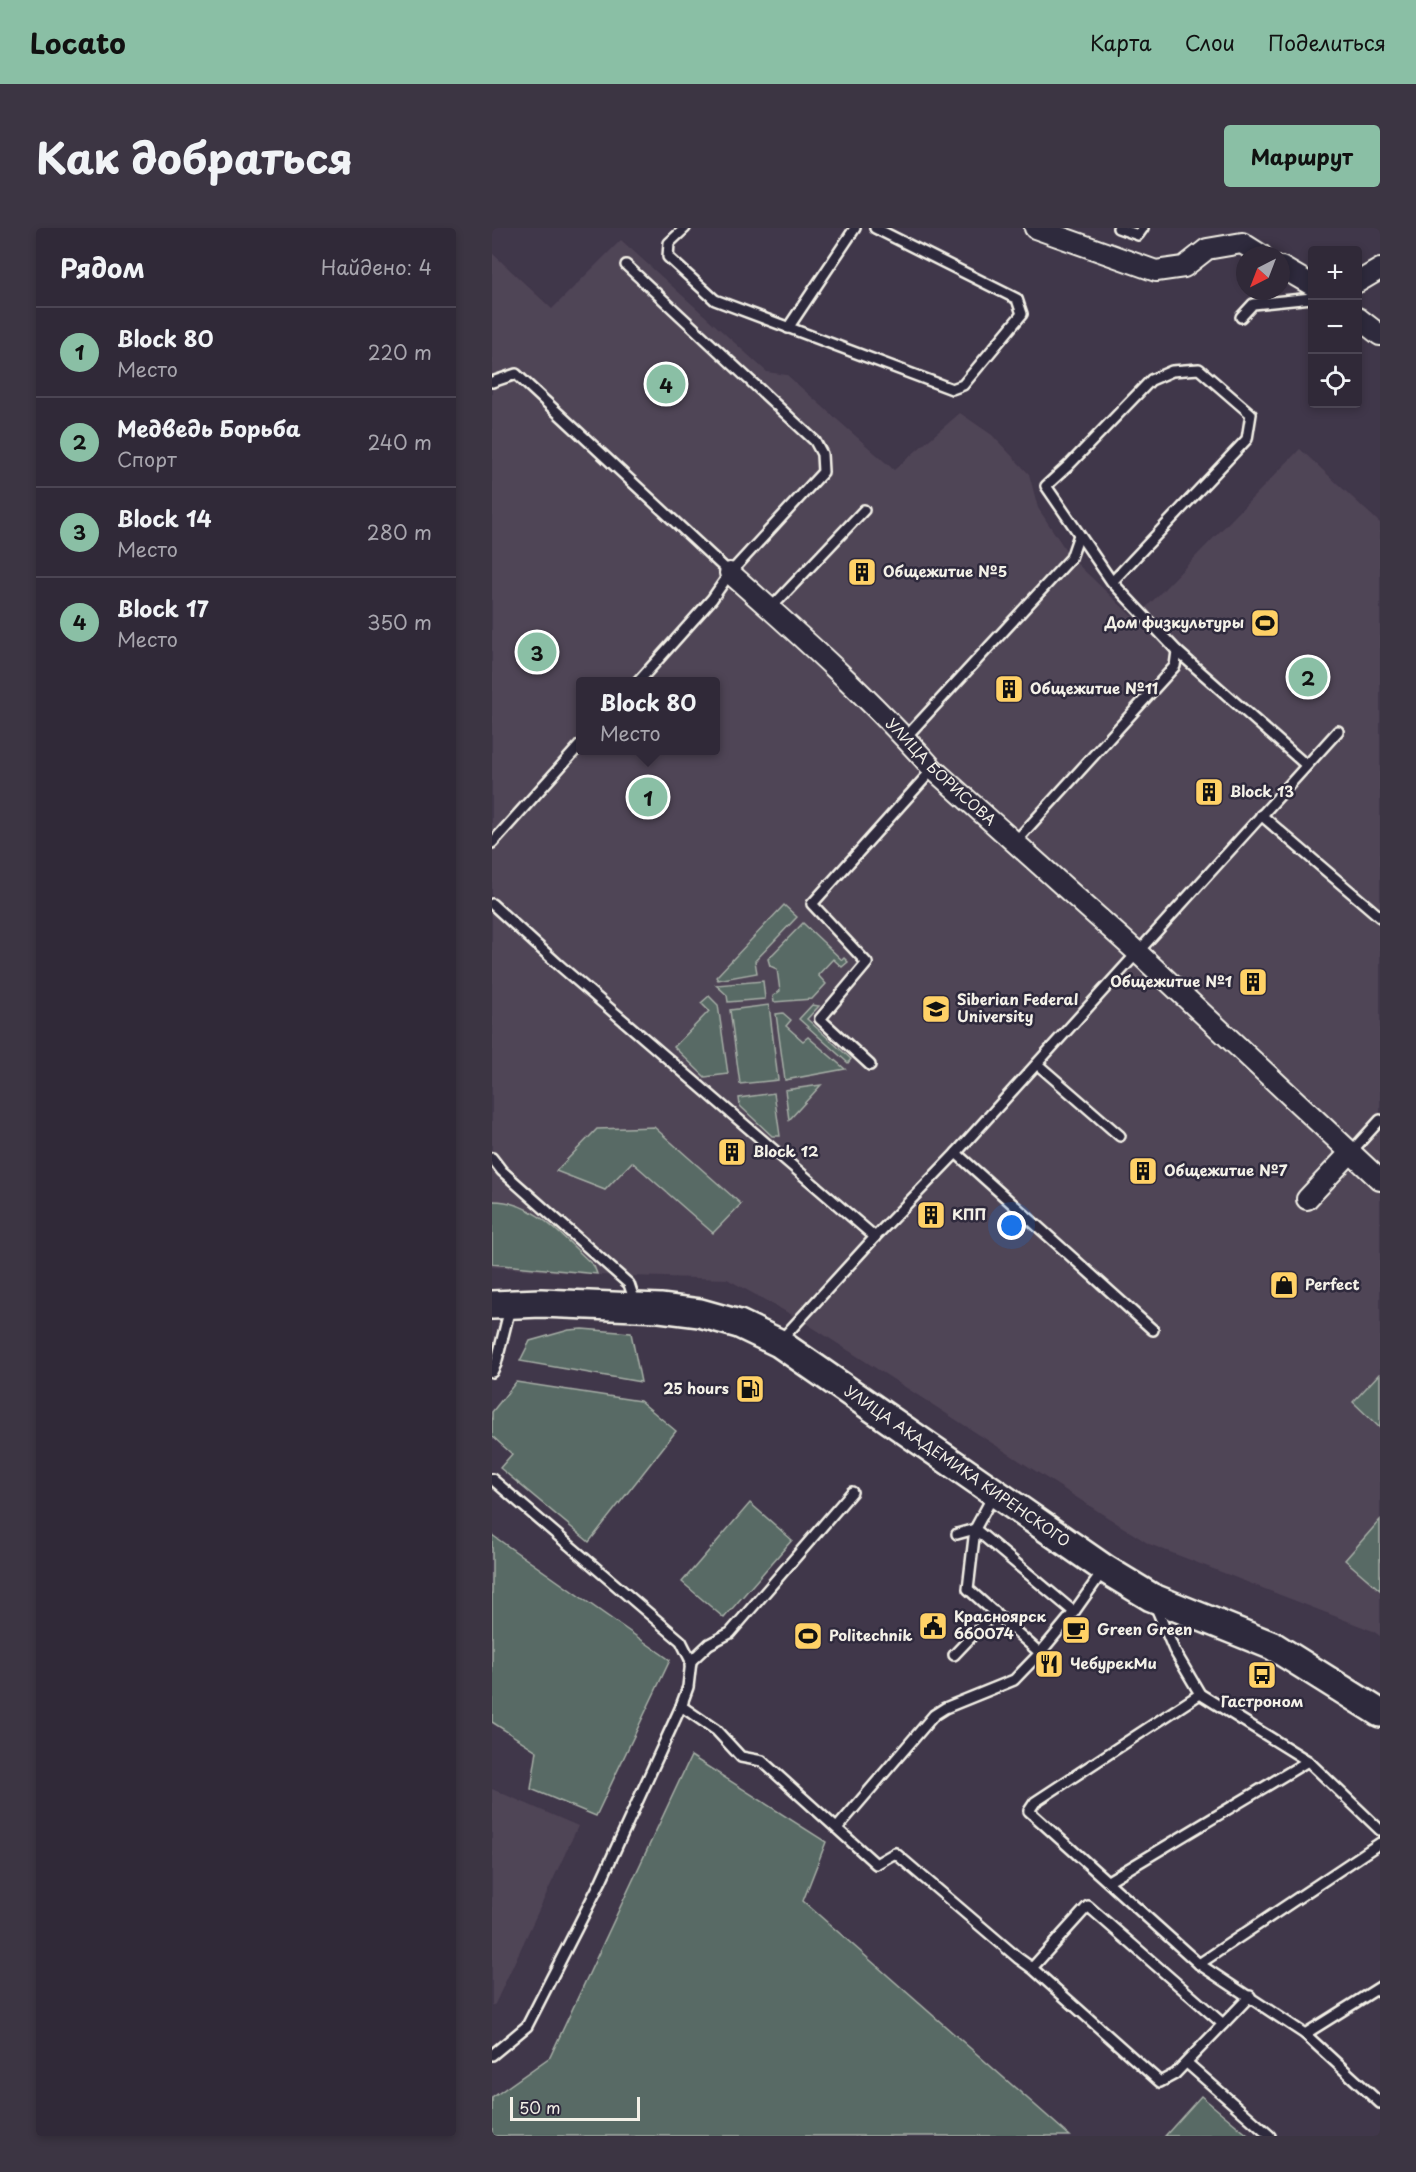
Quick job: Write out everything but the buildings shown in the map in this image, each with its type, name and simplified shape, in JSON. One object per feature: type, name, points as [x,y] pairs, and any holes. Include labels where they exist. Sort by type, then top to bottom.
[{"type":"main road","name":"УЛИЦА АКАДЕМИКА КИРЕНСКОГО","points":[[498,1303],[660,1308],[700,1313],[739,1324],[779,1343],[1105,1569],[1151,1597],[1273,1646],[1380,1713]]},
{"type":"street","points":[[1035,228],[1156,271],[1184,267],[1207,249],[1242,243],[1247,246]]},
{"type":"street","points":[[1362,280],[1380,270]]},
{"type":"street","points":[[1290,272],[1308,283]]},
{"type":"street","points":[[1362,321],[1380,335]]},
{"type":"street","name":"УЛИЦА БОРИСОВА","points":[[730,573],[905,738],[933,770],[1137,952],[1351,1152]]},
{"type":"street","points":[[1308,1199],[1351,1152],[1380,1180]]},
{"type":"lane","points":[[685,228],[669,243],[668,257],[715,300],[952,389],[963,385],[1022,315],[1017,300],[874,228]]},
{"type":"lane","points":[[788,328],[855,228]]},
{"type":"lane","points":[[1118,228],[1138,235],[1143,228]]},
{"type":"lane","points":[[626,265],[815,441],[822,454],[823,472],[730,573],[712,599],[642,677]]},
{"type":"lane","points":[[1241,317],[1253,304],[1308,298]]},
{"type":"lane","points":[[1112,582],[1247,439],[1251,414],[1199,369],[1172,371],[1151,380],[1046,486],[1112,582],[1177,651],[1306,765]]},
{"type":"lane","points":[[492,382],[516,374],[730,573]]},
{"type":"lane","points":[[770,609],[864,510]]},
{"type":"lane","points":[[905,738],[1071,558],[1079,535]]},
{"type":"lane","points":[[1015,842],[1175,666],[1177,651]]},
{"type":"lane","points":[[779,1343],[875,1237],[956,1153],[1338,731]]},
{"type":"lane","points":[[492,843],[576,749]]},
{"type":"lane","points":[[870,1065],[820,1019],[867,963],[812,904],[933,770]]},
{"type":"lane","points":[[1261,815],[1380,917]]},
{"type":"lane","points":[[492,904],[559,965],[875,1237]]},
{"type":"lane","points":[[1037,1064],[1120,1136]]},
{"type":"lane","points":[[1351,1152],[1380,1120]]},
{"type":"lane","points":[[956,1153],[1153,1330]]},
{"type":"lane","points":[[492,1158],[502,1171],[628,1284],[636,1307]]},
{"type":"lane","points":[[492,1372],[496,1364],[498,1303]]},
{"type":"lane","points":[[492,1479],[681,1641],[691,1661],[688,1687],[681,1706],[601,1881],[527,2026],[492,2055]]},
{"type":"lane","points":[[691,1661],[709,1644],[730,1633],[852,1492]]},
{"type":"lane","points":[[995,1492],[975,1529],[968,1588],[1040,1653]]},
{"type":"lane","points":[[957,1534],[975,1529]]},
{"type":"lane","points":[[975,1529],[1074,1612]]},
{"type":"lane","points":[[837,1828],[934,1715],[945,1708],[1014,1680],[1074,1612],[1105,1569]]},
{"type":"lane","points":[[1151,1597],[1174,1650],[1200,1694],[1308,1761],[1380,1830]]},
{"type":"lane","points":[[954,1655],[995,1612]]},
{"type":"lane","points":[[1200,1694],[1035,1802],[1029,1811],[1200,1964],[1305,2034],[1380,2103]]},
{"type":"lane","points":[[681,1706],[716,1730],[741,1757],[762,1761],[876,1864],[895,1853],[1032,1968],[1160,2082],[1175,2074],[1187,2063],[1250,1996]]},
{"type":"lane","points":[[1108,1881],[1308,1761]]},
{"type":"lane","points":[[1200,1964],[1380,1843]]},
{"type":"lane","points":[[1032,1968],[1088,1906],[1223,2024]]},
{"type":"lane","points":[[1305,2034],[1380,1987]]},
{"type":"lane","points":[[1187,2063],[1270,2136]]},
{"type":"shaded area","name":"Siberian Federal University","points":[[621,240],[767,372],[787,375],[894,470],[960,413],[992,435],[1029,474],[1038,508],[1071,558],[1135,619],[1300,449],[1380,523],[1380,1636],[1373,1631],[1149,1544],[801,1320],[727,1279],[599,1275],[492,1267],[492,253],[552,309]]},
{"type":"shaded area","points":[[492,1789],[578,1826],[495,2004],[492,2006]]},
{"type":"green space","points":[[784,905],[797,917],[755,961],[757,973],[718,980],[716,977]]},
{"type":"green space","points":[[803,923],[842,960],[844,958],[848,962],[842,967],[833,959],[818,975],[826,984],[812,999],[774,1002],[773,996],[780,991],[777,969],[770,966],[768,959]]},
{"type":"green space","points":[[763,981],[765,999],[728,1002],[727,995],[716,985]]},
{"type":"green space","points":[[709,996],[718,1005],[728,1074],[705,1077],[674,1047],[709,1011],[701,1003]]},
{"type":"green space","points":[[769,1005],[778,1080],[740,1084],[730,1010]]},
{"type":"green space","points":[[812,1005],[819,1006],[807,1019],[851,1059],[848,1063],[799,1019]]},
{"type":"green space","points":[[783,1013],[791,1020],[786,1026],[803,1041],[808,1037],[845,1069],[785,1080],[776,1014]]},
{"type":"green space","points":[[821,1085],[789,1120],[785,1090]]},
{"type":"green space","points":[[774,1093],[780,1136],[772,1136],[740,1106],[739,1098]]},
{"type":"green space","points":[[654,1127],[741,1204],[713,1233],[632,1162],[605,1190],[556,1171],[597,1129]]},
{"type":"green space","points":[[492,1201],[507,1202],[522,1207],[548,1223],[594,1266],[597,1274],[492,1264]]},
{"type":"green space","points":[[569,1330],[631,1333],[641,1382],[520,1361],[530,1341]]},
{"type":"green space","points":[[1380,1375],[1380,1428],[1353,1402]]},
{"type":"green space","points":[[516,1382],[640,1401],[676,1431],[589,1542],[500,1468],[512,1454],[492,1436],[492,1412]]},
{"type":"green space","points":[[750,1503],[792,1540],[724,1618],[682,1582]]},
{"type":"green space","points":[[1380,1520],[1380,1590],[1345,1560]]},
{"type":"green space","points":[[492,1535],[670,1660],[596,1816],[531,1789],[537,1751],[492,1722]]},
{"type":"green space","points":[[691,1756],[826,1842],[803,1901],[1070,2136],[492,2136],[492,2098],[550,2057]]},
{"type":"green space","points":[[1201,2096],[1249,2136],[1165,2136]]},
{"type":"place","name":"Block 17","points":[[666,384]]},
{"type":"place","name":"Общежитие №5","points":[[862,572]]},
{"type":"place","name":"Дом физкультуры","points":[[1265,623]]},
{"type":"place","name":"Block 14","points":[[537,652]]},
{"type":"place","name":"Медведь Борьба","points":[[1308,677]]},
{"type":"place","name":"Общежитие №11","points":[[1009,689]]},
{"type":"place","name":"Block 13","points":[[1209,792]]},
{"type":"place","name":"Block 80","points":[[648,797]]},
{"type":"place","name":"Общежитие №1","points":[[1253,982]]},
{"type":"place","name":"Siberian Federal University","points":[[936,1009]]},
{"type":"place","name":"Block 12","points":[[732,1152]]},
{"type":"place","name":"Общежитие №7","points":[[1143,1171]]},
{"type":"place","name":"КПП","points":[[931,1215]]},
{"type":"place","name":"Perfect","points":[[1284,1285]]},
{"type":"place","name":"25 hours","points":[[750,1389]]},
{"type":"place","name":"Красноярск 660074","points":[[933,1626]]},
{"type":"place","name":"Green Green","points":[[1076,1630]]},
{"type":"place","name":"Politechnik","points":[[808,1636]]},
{"type":"place","name":"ЧебурекМи","points":[[1049,1664]]},
{"type":"place","name":"Гастроном","points":[[1262,1675]]}]
